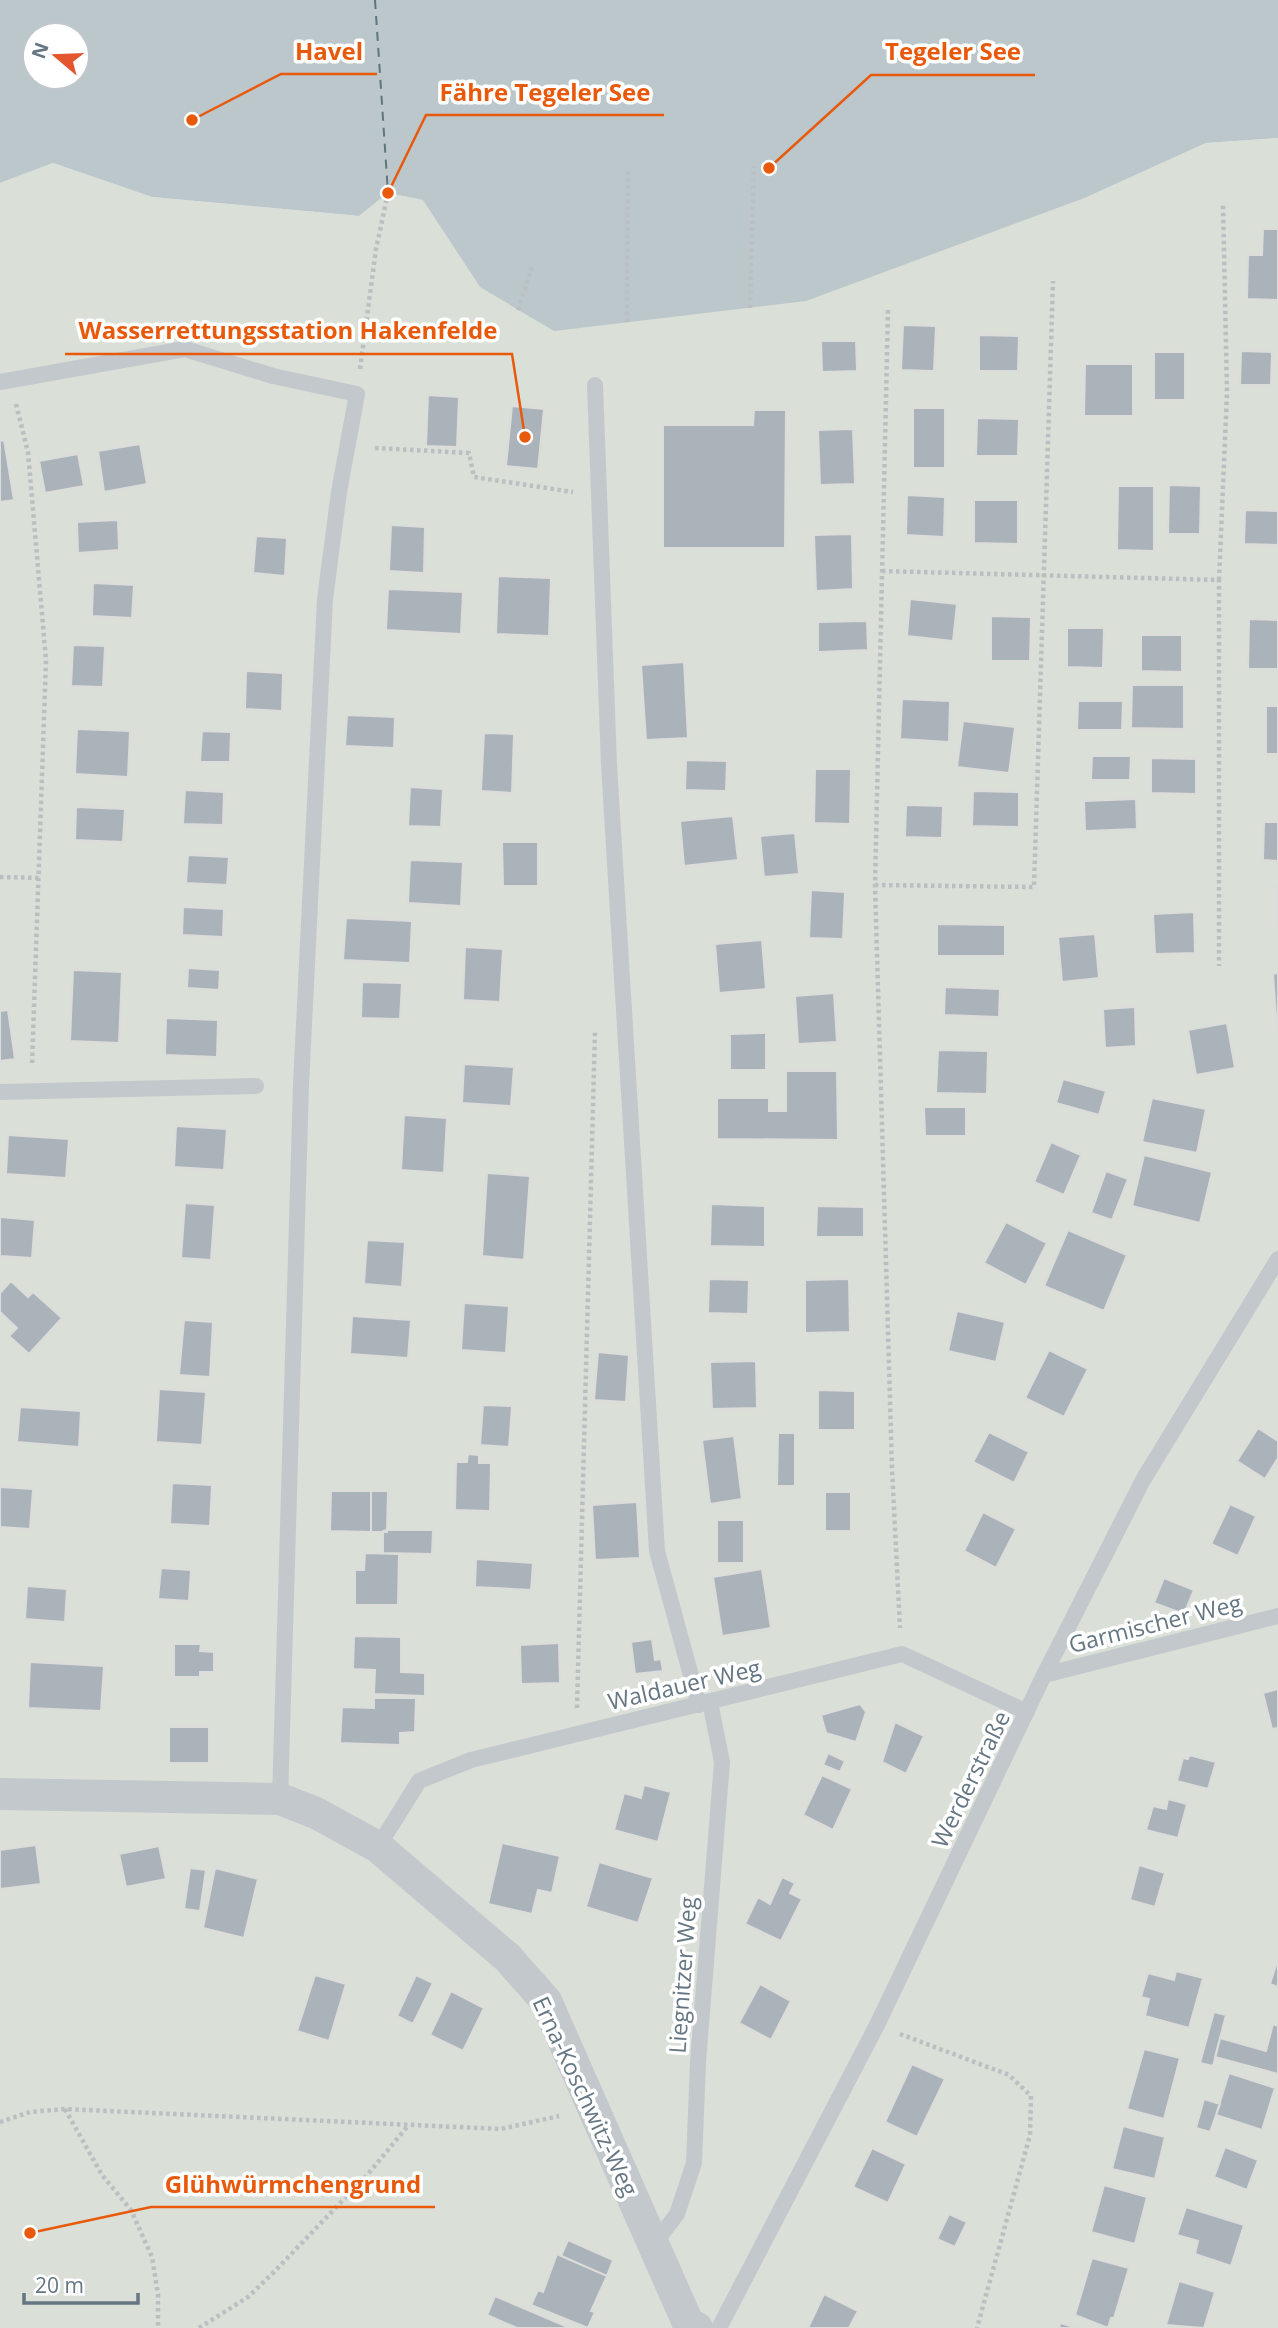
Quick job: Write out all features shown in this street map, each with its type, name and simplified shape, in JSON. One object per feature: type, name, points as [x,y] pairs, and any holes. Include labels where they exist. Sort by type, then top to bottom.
[{"type":"street","name":"Erna-Koschwitz-Weg","points":[[0,1794],[280,1799],[316,1813],[378,1847],[508,1958],[546,2001],[688,2323],[697,2328]]},
{"type":"lane","points":[[5,381],[185,349],[273,376],[357,394],[346,446],[325,599],[302,1085],[280,1799]]},
{"type":"lane","name":"Liegnitzer Weg","points":[[596,385],[609,765],[657,1551],[722,1762],[698,2062],[694,2163],[677,2214],[655,2244]]},
{"type":"lane","points":[[0,1092],[256,1086]]},
{"type":"lane","name":"Werderstraße","points":[[719,2328],[877,2025],[1044,1675],[1143,1480],[1278,1258]]},
{"type":"lane","name":"Garmischer Weg","points":[[1044,1675],[1278,1616]]},
{"type":"lane","points":[[902,1654],[1027,1712]]},
{"type":"lane","name":"Waldauer Weg","points":[[378,1847],[419,1781],[471,1760],[902,1654]]},
{"type":"path","points":[[750,308],[754,166]]},
{"type":"path","points":[[627,322],[628,168]]},
{"type":"path","points":[[357,394],[376,249],[388,193]]},
{"type":"path","points":[[1219,966],[1219,580],[1227,393],[1223,203]]},
{"type":"path","points":[[518,310],[533,264]]},
{"type":"path","points":[[875,885],[1034,887],[1053,281]]},
{"type":"path","points":[[888,310],[875,885],[892,1469],[902,1654]]},
{"type":"path","points":[[5,381],[28,452],[46,660],[30,1090]]},
{"type":"path","points":[[346,446],[470,453],[474,477],[599,495]]},
{"type":"path","points":[[881,572],[1044,578],[1219,580]]},
{"type":"path","points":[[0,877],[40,877]]},
{"type":"path","points":[[576,1733],[595,1023]]},
{"type":"path","points":[[877,2025],[1009,2075],[1031,2096],[1030,2135],[977,2328]]},
{"type":"path","points":[[0,2122],[30,2112],[65,2109],[407,2127],[501,2129],[594,2108]]},
{"type":"path","points":[[65,2109],[102,2175],[131,2210],[152,2257],[158,2294],[158,2328]]},
{"type":"path","points":[[199,2328],[248,2297],[273,2273],[368,2174],[407,2127]]},
{"type":"shaded area","points":[[0,0],[1278,0],[1278,138],[1206,143],[1087,197],[806,301],[554,331],[480,287],[423,200],[388,193],[359,216],[152,197],[53,163],[0,183]]},
{"type":"shaded area","points":[[1278,138],[1278,2328],[0,2328],[0,183],[53,163],[152,197],[359,216],[388,193],[424,200],[480,287],[1087,197],[1206,143]]},
{"type":"building","points":[[1263,229],[1278,229],[1278,300],[1247,299],[1248,255],[1262,255]]},
{"type":"building","points":[[903,325],[936,326],[934,371],[901,370]]},
{"type":"building","points":[[979,335],[1019,336],[1018,371],[979,371]]},
{"type":"building","points":[[821,341],[856,341],[857,371],[822,372]]},
{"type":"building","points":[[1241,351],[1272,352],[1271,385],[1240,385]]},
{"type":"building","points":[[1154,352],[1185,352],[1185,400],[1154,400]]},
{"type":"building","points":[[1085,364],[1133,364],[1133,416],[1084,416]]},
{"type":"building","points":[[428,395],[459,397],[457,447],[426,446]]},
{"type":"building","points":[[512,406],[544,409],[538,469],[506,466]]},
{"type":"building","points":[[913,408],[945,408],[945,468],[913,468]]},
{"type":"building","points":[[754,410],[786,410],[785,548],[663,548],[663,425],[753,425]]},
{"type":"building","points":[[977,418],[1019,419],[1018,456],[976,456]]},
{"type":"building","points":[[853,429],[855,484],[820,485],[818,430]]},
{"type":"building","points":[[4,440],[14,500],[0,502],[0,441]]},
{"type":"building","points":[[140,444],[147,484],[104,492],[98,451]]},
{"type":"building","points":[[78,454],[84,486],[45,493],[39,461]]},
{"type":"building","points":[[1169,485],[1201,486],[1200,534],[1168,534]]},
{"type":"building","points":[[1118,486],[1154,486],[1154,551],[1117,550]]},
{"type":"building","points":[[907,495],[945,497],[944,537],[906,535]]},
{"type":"building","points":[[974,500],[1018,500],[1018,544],[974,543]]},
{"type":"building","points":[[1245,510],[1278,511],[1278,545],[1244,544]]},
{"type":"building","points":[[118,520],[119,550],[78,553],[77,522]]},
{"type":"building","points":[[391,525],[425,527],[424,573],[389,571]]},
{"type":"building","points":[[852,534],[853,589],[816,591],[814,535]]},
{"type":"building","points":[[256,536],[287,538],[285,576],[253,573]]},
{"type":"building","points":[[498,576],[551,578],[549,636],[496,634]]},
{"type":"building","points":[[93,583],[134,585],[132,618],[92,616]]},
{"type":"building","points":[[388,589],[463,592],[461,634],[386,630]]},
{"type":"building","points":[[910,599],[957,604],[953,641],[907,636]]},
{"type":"building","points":[[991,616],[1031,617],[1030,661],[991,661]]},
{"type":"building","points":[[1249,619],[1278,620],[1278,669],[1248,669]]},
{"type":"building","points":[[867,621],[868,650],[818,652],[818,622]]},
{"type":"building","points":[[1067,628],[1104,628],[1103,668],[1067,667]]},
{"type":"building","points":[[1141,635],[1182,635],[1182,672],[1141,671]]},
{"type":"building","points":[[73,645],[105,646],[103,687],[71,686]]},
{"type":"building","points":[[684,662],[688,738],[646,740],[641,665]]},
{"type":"building","points":[[246,671],[283,673],[282,711],[245,709]]},
{"type":"building","points":[[1132,685],[1184,685],[1184,729],[1131,728]]},
{"type":"building","points":[[902,699],[950,701],[949,742],[900,739]]},
{"type":"building","points":[[1078,701],[1123,701],[1122,730],[1077,730]]},
{"type":"building","points":[[1266,706],[1278,706],[1278,754],[1266,754]]},
{"type":"building","points":[[347,715],[395,717],[394,748],[345,746]]},
{"type":"building","points":[[963,721],[1015,727],[1009,773],[957,767]]},
{"type":"building","points":[[77,729],[130,731],[128,777],[75,774]]},
{"type":"building","points":[[202,731],[231,732],[230,762],[200,762]]},
{"type":"building","points":[[484,733],[514,734],[512,793],[481,791]]},
{"type":"building","points":[[1092,756],[1131,756],[1130,780],[1091,780]]},
{"type":"building","points":[[1151,758],[1196,759],[1196,794],[1151,793]]},
{"type":"building","points":[[686,760],[727,761],[726,791],[685,790]]},
{"type":"building","points":[[815,769],[851,769],[850,824],[814,823]]},
{"type":"building","points":[[410,787],[443,789],[441,827],[408,826]]},
{"type":"building","points":[[185,790],[224,792],[223,825],[183,824]]},
{"type":"building","points":[[973,791],[1019,792],[1019,827],[972,826]]},
{"type":"building","points":[[1136,799],[1137,829],[1085,831],[1084,801]]},
{"type":"building","points":[[906,805],[943,806],[942,838],[905,837]]},
{"type":"building","points":[[76,807],[125,809],[123,842],[75,840]]},
{"type":"building","points":[[733,816],[738,860],[684,866],[680,821]]},
{"type":"building","points":[[1264,822],[1278,822],[1278,861],[1263,860]]},
{"type":"building","points":[[795,833],[799,874],[764,877],[760,836]]},
{"type":"building","points":[[502,842],[538,842],[538,886],[503,886]]},
{"type":"building","points":[[188,855],[229,857],[227,885],[186,883]]},
{"type":"building","points":[[410,860],[463,862],[461,906],[408,903]]},
{"type":"building","points":[[1278,884],[1278,926],[1276,926]]},
{"type":"building","points":[[811,890],[845,892],[843,939],[809,938]]},
{"type":"building","points":[[183,907],[224,909],[223,937],[182,935]]},
{"type":"building","points":[[1194,912],[1195,953],[1155,954],[1153,914]]},
{"type":"building","points":[[346,918],[412,921],[410,963],[343,960]]},
{"type":"building","points":[[937,924],[1005,925],[1005,956],[937,956]]},
{"type":"building","points":[[1095,934],[1099,978],[1062,982],[1058,937]]},
{"type":"building","points":[[762,940],[766,989],[719,993],[715,944]]},
{"type":"building","points":[[465,947],[503,949],[500,1002],[463,1000]]},
{"type":"building","points":[[188,968],[220,970],[219,990],[187,988]]},
{"type":"building","points":[[73,970],[122,972],[119,1043],[70,1041]]},
{"type":"building","points":[[1278,973],[1278,1029],[1277,1030],[1273,974]]},
{"type":"building","points":[[362,982],[402,983],[400,1019],[361,1018]]},
{"type":"building","points":[[945,987],[1000,989],[999,1017],[944,1015]]},
{"type":"building","points":[[834,993],[837,1042],[798,1044],[795,996]]},
{"type":"building","points":[[1135,1007],[1136,1046],[1105,1048],[1103,1009]]},
{"type":"building","points":[[8,1010],[15,1059],[0,1061],[0,1011]]},
{"type":"building","points":[[166,1018],[218,1020],[217,1057],[165,1055]]},
{"type":"building","points":[[1227,1023],[1235,1068],[1196,1075],[1188,1030]]},
{"type":"building","points":[[766,1033],[766,1070],[730,1070],[730,1034]]},
{"type":"building","points":[[938,1050],[988,1051],[987,1094],[936,1093]]},
{"type":"building","points":[[464,1064],[514,1067],[511,1106],[462,1103]]},
{"type":"building","points":[[786,1071],[837,1071],[838,1140],[717,1139],[717,1098],[769,1098],[769,1111],[786,1111]]},
{"type":"building","points":[[1063,1079],[1106,1091],[1099,1115],[1056,1103]]},
{"type":"building","points":[[1152,1098],[1206,1109],[1197,1153],[1142,1142]]},
{"type":"building","points":[[924,1107],[966,1107],[966,1136],[925,1136]]},
{"type":"building","points":[[404,1115],[447,1118],[444,1173],[401,1170]]},
{"type":"building","points":[[176,1126],[227,1129],[224,1170],[174,1167]]},
{"type":"building","points":[[8,1135],[69,1139],[66,1178],[6,1174]]},
{"type":"building","points":[[1051,1142],[1081,1155],[1064,1195],[1034,1182]]},
{"type":"building","points":[[1144,1155],[1212,1172],[1200,1223],[1132,1206]]},
{"type":"building","points":[[1106,1171],[1128,1179],[1112,1220],[1091,1213]]},
{"type":"building","points":[[487,1173],[530,1176],[524,1260],[482,1256]]},
{"type":"building","points":[[185,1203],[215,1205],[211,1260],[181,1258]]},
{"type":"building","points":[[711,1204],[765,1206],[765,1247],[710,1246]]},
{"type":"building","points":[[817,1206],[864,1207],[864,1237],[816,1237]]},
{"type":"building","points":[[0,1217],[35,1220],[32,1258],[0,1256]]},
{"type":"building","points":[[1006,1222],[1047,1243],[1026,1285],[984,1263]]},
{"type":"building","points":[[1068,1230],[1127,1255],[1104,1311],[1044,1286]]},
{"type":"building","points":[[367,1240],[405,1242],[402,1287],[364,1284]]},
{"type":"building","points":[[709,1279],[749,1280],[748,1314],[708,1313]]},
{"type":"building","points":[[849,1279],[850,1332],[805,1333],[805,1280]]},
{"type":"building","points":[[11,1281],[28,1297],[33,1292],[62,1318],[29,1354],[9,1336],[17,1328],[0,1312],[0,1293]]},
{"type":"building","points":[[464,1303],[509,1306],[506,1353],[461,1350]]},
{"type":"building","points":[[957,1311],[1005,1322],[996,1362],[948,1351]]},
{"type":"building","points":[[352,1316],[411,1320],[408,1358],[350,1354]]},
{"type":"building","points":[[184,1320],[213,1322],[210,1377],[179,1375]]},
{"type":"building","points":[[1049,1350],[1088,1369],[1064,1417],[1025,1398]]},
{"type":"building","points":[[598,1352],[629,1355],[626,1402],[594,1400]]},
{"type":"building","points":[[756,1361],[757,1408],[712,1409],[710,1362]]},
{"type":"building","points":[[159,1389],[206,1392],[202,1445],[156,1442]]},
{"type":"building","points":[[818,1390],[855,1391],[855,1430],[818,1430]]},
{"type":"building","points":[[483,1405],[512,1406],[509,1447],[480,1445]]},
{"type":"building","points":[[20,1407],[81,1411],[79,1447],[17,1442]]},
{"type":"building","points":[[1258,1428],[1278,1441],[1278,1458],[1265,1479],[1237,1461]]},
{"type":"building","points":[[989,1432],[1029,1452],[1014,1483],[973,1462]]},
{"type":"building","points":[[778,1433],[795,1433],[795,1486],[777,1486]]},
{"type":"building","points":[[734,1436],[742,1499],[710,1504],[702,1440]]},
{"type":"building","points":[[468,1454],[479,1455],[479,1463],[491,1463],[490,1511],[455,1510],[456,1462],[467,1462]]},
{"type":"building","points":[[172,1483],[212,1485],[210,1526],[170,1524]]},
{"type":"building","points":[[0,1487],[33,1489],[30,1529],[0,1527]]},
{"type":"building","points":[[331,1491],[371,1491],[371,1532],[330,1531]]},
{"type":"building","points":[[371,1491],[388,1491],[387,1532],[371,1532]]},
{"type":"building","points":[[825,1492],[851,1492],[851,1531],[825,1531]]},
{"type":"building","points":[[637,1502],[640,1558],[595,1560],[592,1505]]},
{"type":"building","points":[[1230,1504],[1256,1516],[1238,1556],[1211,1544]]},
{"type":"building","points":[[983,1512],[1016,1529],[996,1568],[964,1551]]},
{"type":"building","points":[[717,1520],[744,1520],[744,1563],[717,1563]]},
{"type":"building","points":[[433,1530],[432,1554],[383,1553],[383,1531]]},
{"type":"building","points":[[365,1553],[399,1554],[398,1605],[355,1605],[355,1570],[364,1570]]},
{"type":"building","points":[[476,1559],[533,1563],[531,1590],[475,1587]]},
{"type":"building","points":[[161,1568],[191,1570],[189,1601],[158,1599]]},
{"type":"building","points":[[762,1569],[771,1628],[722,1636],[713,1577]]},
{"type":"building","points":[[1164,1578],[1194,1590],[1184,1614],[1154,1603]]},
{"type":"building","points":[[27,1586],[67,1589],[65,1622],[25,1619]]},
{"type":"building","points":[[354,1636],[401,1637],[401,1672],[425,1673],[425,1696],[374,1694],[375,1670],[353,1669]]},
{"type":"building","points":[[652,1639],[655,1660],[661,1659],[663,1671],[635,1674],[631,1642]]},
{"type":"building","points":[[559,1643],[560,1683],[521,1684],[520,1645]]},
{"type":"building","points":[[174,1644],[201,1644],[200,1651],[214,1652],[214,1672],[200,1672],[200,1677],[174,1677]]},
{"type":"building","points":[[30,1662],[104,1666],[101,1711],[28,1708]]},
{"type":"building","points":[[1278,1689],[1278,1728],[1272,1729],[1263,1693]]},
{"type":"building","points":[[374,1698],[416,1698],[415,1732],[400,1733],[400,1745],[340,1743],[342,1707],[374,1708]]},
{"type":"building","points":[[860,1704],[866,1712],[856,1742],[826,1733],[821,1715]]},
{"type":"building","points":[[895,1722],[924,1736],[906,1774],[882,1762]]},
{"type":"building","points":[[169,1727],[209,1727],[209,1763],[169,1763]]},
{"type":"building","points":[[828,1753],[845,1761],[840,1772],[823,1765]]},
{"type":"building","points":[[1189,1755],[1216,1762],[1208,1789],[1177,1781],[1183,1758],[1188,1759]]},
{"type":"building","points":[[822,1775],[852,1789],[833,1830],[803,1815]]},
{"type":"building","points":[[644,1785],[671,1792],[658,1842],[614,1830],[624,1793],[641,1798]]},
{"type":"building","points":[[1168,1799],[1187,1804],[1178,1838],[1146,1830],[1153,1806],[1166,1809]]},
{"type":"building","points":[[502,1843],[560,1856],[552,1893],[538,1890],[532,1914],[488,1904]]},
{"type":"building","points":[[36,1845],[41,1884],[0,1889],[0,1850]]},
{"type":"building","points":[[159,1846],[166,1879],[126,1887],[119,1854]]},
{"type":"building","points":[[599,1862],[653,1878],[638,1923],[586,1907]]},
{"type":"building","points":[[1139,1865],[1165,1873],[1155,1907],[1130,1900]]},
{"type":"building","points":[[190,1868],[206,1870],[200,1911],[184,1909]]},
{"type":"building","points":[[215,1868],[258,1879],[244,1938],[203,1928]]},
{"type":"building","points":[[782,1877],[795,1883],[790,1893],[802,1899],[781,1941],[745,1924],[758,1897],[770,1904]]},
{"type":"building","points":[[1278,1959],[1278,1987],[1270,1984]]},
{"type":"building","points":[[1176,1971],[1203,1978],[1189,2028],[1145,2016],[1149,1999],[1141,1997],[1148,1973],[1174,1980]]},
{"type":"building","points":[[315,1975],[346,1984],[329,2041],[297,2031]]},
{"type":"building","points":[[416,1975],[433,1983],[413,2024],[397,2016]]},
{"type":"building","points":[[760,1984],[791,2001],[771,2040],[739,2023]]},
{"type":"building","points":[[451,1991],[484,2008],[463,2051],[430,2035]]},
{"type":"building","points":[[1214,2012],[1226,2015],[1213,2066],[1200,2063]]},
{"type":"building","points":[[1273,2024],[1278,2026],[1278,2074],[1215,2057],[1220,2038],[1266,2051]]},
{"type":"building","points":[[1144,2049],[1180,2058],[1164,2119],[1127,2109]]},
{"type":"building","points":[[912,2064],[945,2079],[917,2137],[885,2122]]},
{"type":"building","points":[[1229,2073],[1275,2088],[1262,2130],[1216,2115]]},
{"type":"building","points":[[1204,2099],[1220,2104],[1210,2132],[1196,2128]]},
{"type":"building","points":[[1123,2126],[1165,2137],[1155,2179],[1112,2169]]},
{"type":"building","points":[[1225,2147],[1258,2160],[1247,2190],[1214,2177]]},
{"type":"building","points":[[872,2148],[906,2164],[888,2203],[853,2187]]},
{"type":"building","points":[[1104,2185],[1147,2197],[1135,2244],[1091,2232]]},
{"type":"building","points":[[1186,2207],[1244,2225],[1231,2266],[1195,2254],[1198,2241],[1177,2235]]},
{"type":"building","points":[[949,2214],[967,2222],[955,2247],[937,2239]]},
{"type":"building","points":[[568,2240],[613,2260],[607,2276],[561,2256]]},
{"type":"building","points":[[557,2254],[607,2276],[591,2311],[595,2312],[588,2328],[531,2305],[538,2290],[543,2292]]},
{"type":"building","points":[[1092,2258],[1129,2268],[1114,2318],[1111,2318],[1108,2328],[1075,2315]]},
{"type":"building","points":[[1179,2281],[1215,2292],[1204,2328],[1166,2325]]},
{"type":"building","points":[[824,2294],[858,2311],[849,2328],[808,2328]]},
{"type":"building","points":[[495,2296],[570,2328],[517,2328],[487,2315]]},
{"type":"building","points":[[1060,2323],[1078,2328],[1059,2328]]},
{"type":"ferry route","points":[[375,0],[388,193]]},
{"type":"place","name":"Havel","points":[[192,120]]},
{"type":"place","name":"Tegeler See","points":[[769,168]]},
{"type":"place","name":"Fähre Tegeler See","points":[[388,193]]},
{"type":"place","name":"Wasserrettungsstation Hakenfelde","points":[[525,437]]},
{"type":"place","name":"Glühwürmchengrund","points":[[30,2233]]}]
